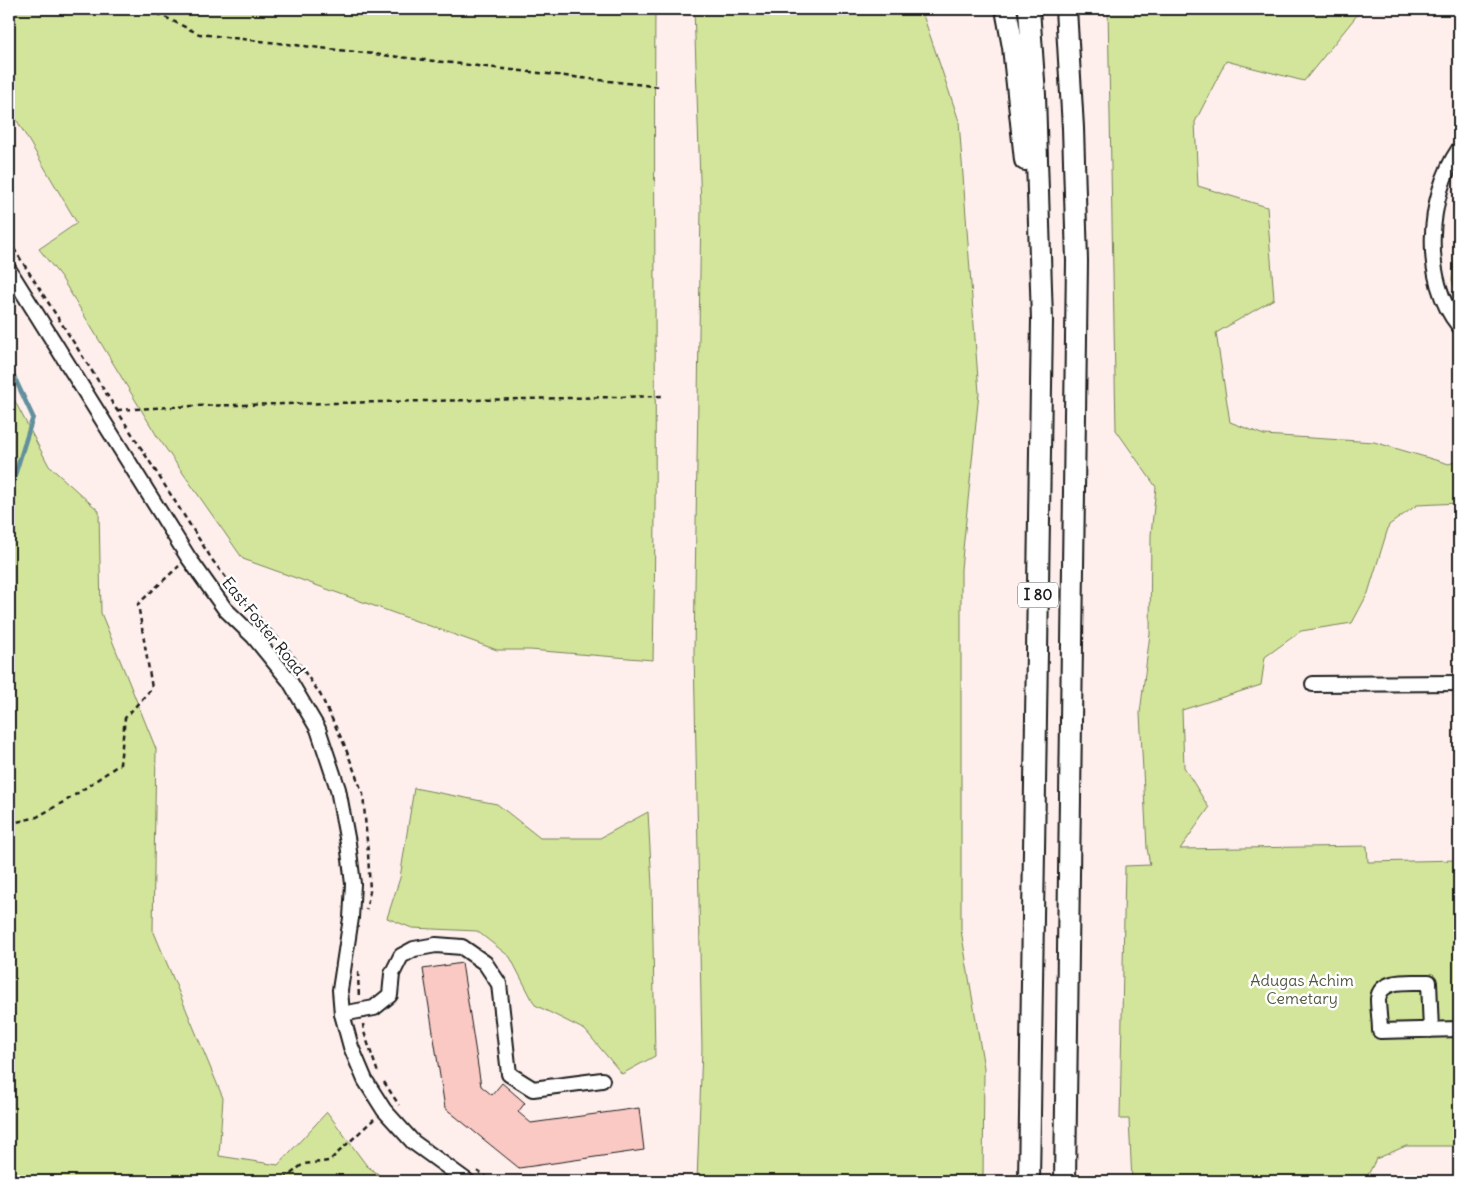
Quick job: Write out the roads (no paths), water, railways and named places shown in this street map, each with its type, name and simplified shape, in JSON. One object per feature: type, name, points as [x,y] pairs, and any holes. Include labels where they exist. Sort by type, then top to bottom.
[{"type":"highway","points":[[1006,9],[1013,47],[1042,320]]},
{"type":"highway","name":"I 80","points":[[1029,9],[1035,95],[1042,320],[1029,1181]]},
{"type":"highway","name":"I 80","points":[[1065,1181],[1077,261],[1073,128],[1066,9]]},
{"type":"street","points":[[1459,149],[1444,177],[1438,198],[1433,248],[1435,273],[1441,294],[1446,306],[1459,326]]},
{"type":"street","name":"East Foster Road","points":[[9,270],[188,557],[225,609],[254,637],[289,680],[318,729],[338,789],[353,884],[351,918],[340,990],[342,1014],[351,1047],[365,1080],[384,1110],[413,1142],[467,1181]]},
{"type":"street","points":[[1313,684],[1459,683]]},
{"type":"street","points":[[342,1014],[374,1008],[390,995],[392,974],[401,956],[414,949],[436,945],[462,947],[485,962],[499,984],[509,1074],[533,1089],[602,1080]]},
{"type":"street","points":[[1430,1030],[1429,982],[1393,983],[1384,987],[1378,997],[1380,1031],[1430,1030],[1459,1029]]},
{"type":"waterway","points":[[9,366],[33,417],[9,494]]},
{"type":"park label","name":"Adugas Achim Cemetary","points":[[1302,989]]}]
